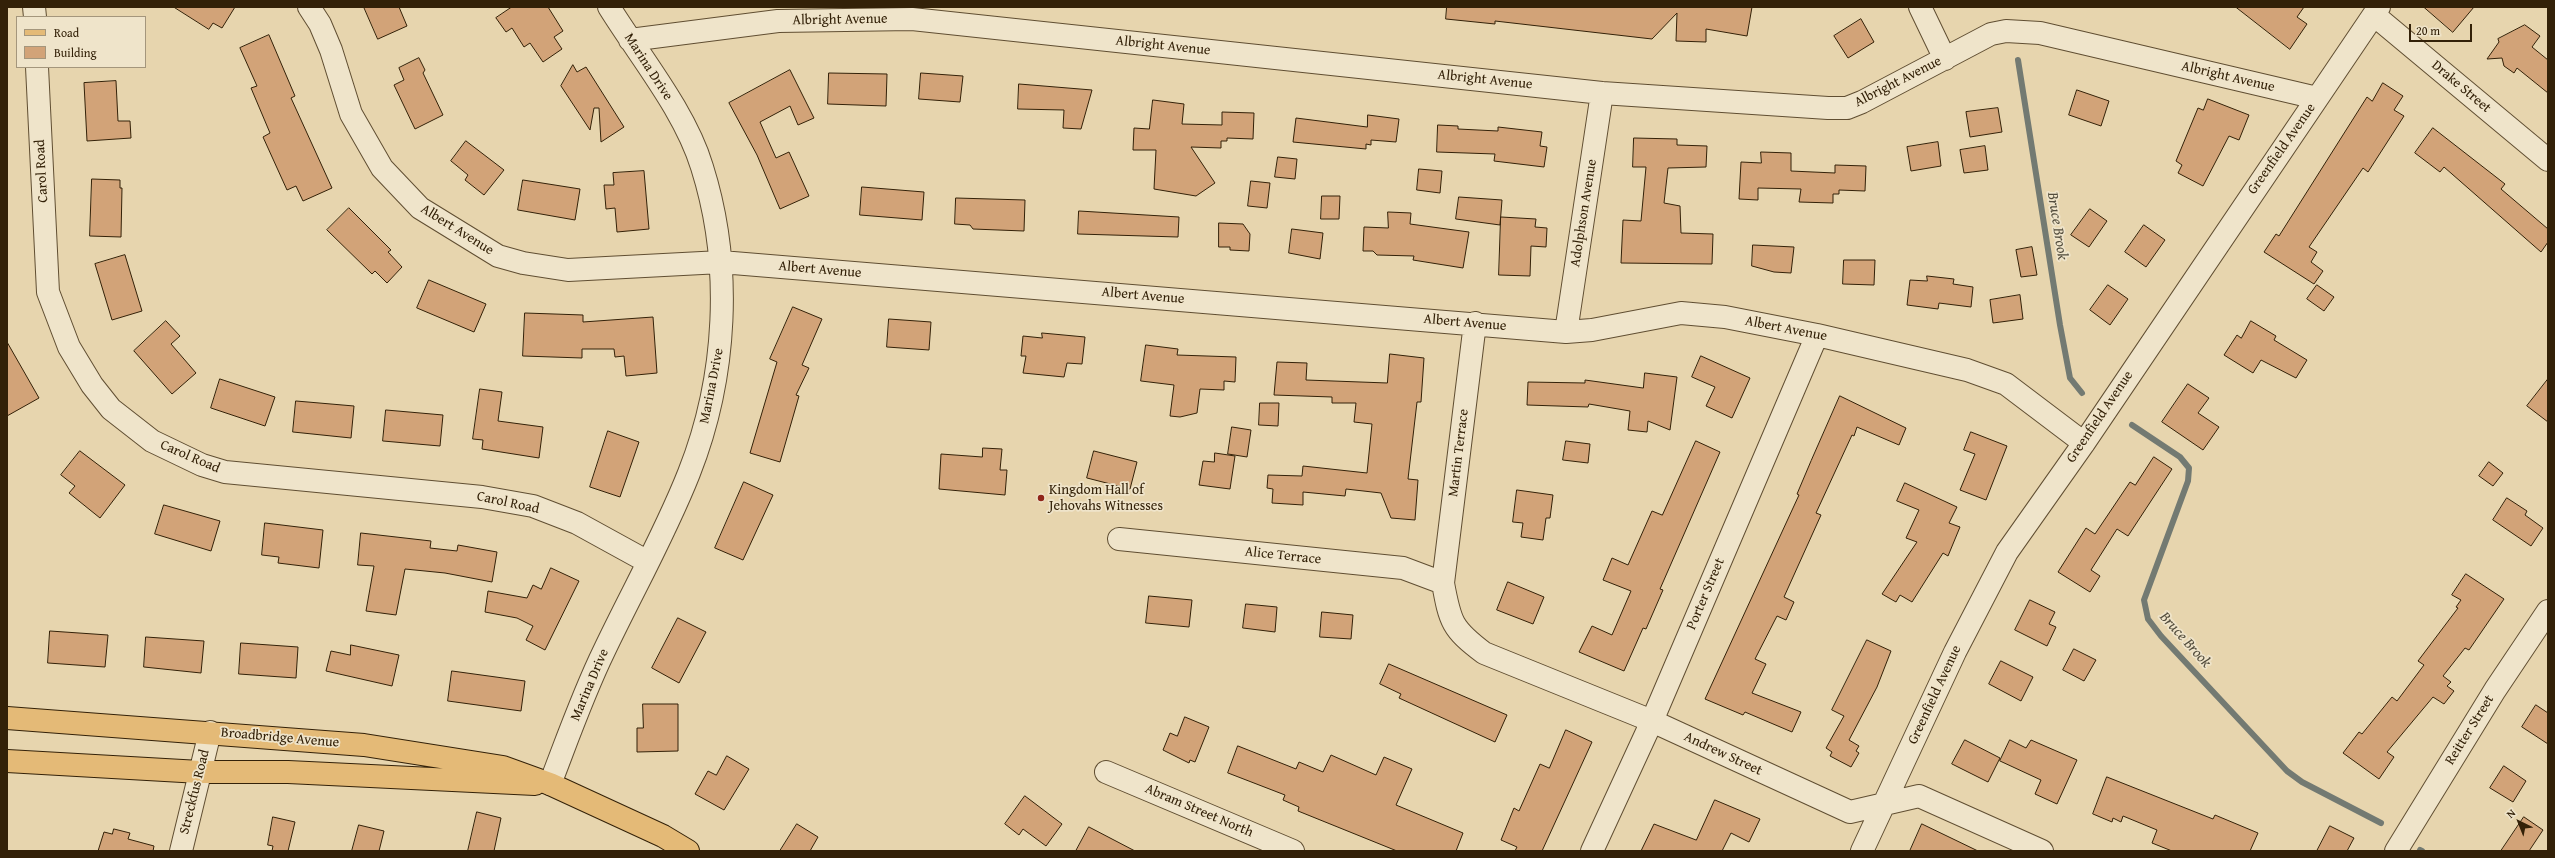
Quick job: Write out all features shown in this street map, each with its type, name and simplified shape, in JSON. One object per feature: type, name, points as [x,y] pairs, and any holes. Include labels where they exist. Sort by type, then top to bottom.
[{"type":"main road","name":"Broadbridge Avenue","points":[[7,718],[210,732],[364,745],[503,766],[550,784],[663,836],[688,851]]},
{"type":"main road","name":"Broadbridge Avenue","points":[[7,761],[200,772],[288,772],[550,784]]},
{"type":"street","name":"Albert Avenue","points":[[309,7],[320,24],[331,50],[351,114],[382,168],[420,208],[474,243],[498,256],[568,270],[721,262],[1475,323],[1566,332],[1592,330],[1681,313],[1725,317],[1817,335],[1967,370],[2006,384],[2084,443]]},
{"type":"street","name":"Marina Drive","points":[[550,784],[602,654],[648,562],[690,472],[711,404],[721,339],[721,262],[714,214],[702,166],[688,132],[609,7]]},
{"type":"street","points":[[1920,7],[1945,58]]},
{"type":"street","name":"Greenfield Avenue","points":[[1862,851],[1955,652],[2007,552],[2084,443],[2377,11]]},
{"type":"street","name":"Drake Street","points":[[2377,11],[2548,160]]},
{"type":"street","name":"Albright Avenue","points":[[630,40],[778,21],[912,19],[1602,93],[1847,108],[1883,92],[1991,34],[2006,31],[2040,33],[2317,98]]},
{"type":"street","name":"Carol Road","points":[[37,68],[48,292],[69,347],[92,385],[112,410],[152,441],[202,465],[225,472],[482,497],[533,506],[577,523],[648,562]]},
{"type":"street","name":"Adolphson Avenue","points":[[1566,332],[1602,93]]},
{"type":"street","name":"Martin Terrace","points":[[1443,583],[1475,323]]},
{"type":"street","name":"Porter Street","points":[[1592,851],[1652,721],[1817,335]]},
{"type":"street","name":"Alice Terrace","points":[[1119,539],[1403,568],[1443,583]]},
{"type":"street","name":"Andrew Street","points":[[1443,583],[1448,614],[1462,636],[1484,653],[1652,721],[1850,812],[1885,802],[1919,796],[2042,851]]},
{"type":"street","name":"Reitter Street","points":[[2396,851],[2491,696],[2548,611]]},
{"type":"street","name":"Streckfus Road","points":[[181,851],[210,732]]},
{"type":"street","name":"Abram Street North","points":[[1106,772],[1293,851]]},
{"type":"building","points":[[174,7],[235,7],[222,28],[213,23],[209,29]]},
{"type":"building","points":[[364,7],[399,7],[407,26],[378,39]]},
{"type":"building","points":[[512,7],[548,7],[563,31],[554,37],[562,49],[543,62],[530,43],[524,47],[512,28],[506,32],[496,18]]},
{"type":"building","points":[[1447,7],[1752,7],[1747,36],[1706,29],[1706,42],[1676,41],[1677,13],[1652,39],[1495,21],[1495,24],[1446,19]]},
{"type":"building","points":[[2236,7],[2304,7],[2297,17],[2307,24],[2290,49]]},
{"type":"building","points":[[2424,7],[2474,7],[2453,32]]},
{"type":"building","points":[[1861,19],[1874,42],[1848,58],[1834,36]]},
{"type":"building","points":[[2525,25],[2540,36],[2532,47],[2548,60],[2548,93],[2517,68],[2514,73],[2504,66],[2502,58],[2487,59],[2499,42],[2498,39]]},
{"type":"building","points":[[269,35],[295,96],[291,98],[332,188],[303,201],[296,186],[287,190],[263,137],[270,133],[251,88],[257,86],[240,48]]},
{"type":"building","points":[[419,58],[425,70],[423,73],[443,115],[415,129],[394,85],[404,80],[399,68]]},
{"type":"building","points":[[573,65],[577,72],[586,67],[624,127],[601,142],[599,108],[594,108],[590,130],[561,86]]},
{"type":"building","points":[[790,70],[814,118],[798,125],[790,106],[760,122],[776,158],[789,152],[809,196],[780,209],[757,155],[729,103]]},
{"type":"building","points":[[829,73],[887,74],[886,106],[828,104]]},
{"type":"building","points":[[921,73],[963,76],[960,102],[919,99]]},
{"type":"building","points":[[116,81],[118,121],[130,121],[131,138],[87,141],[84,83]]},
{"type":"building","points":[[2383,83],[2403,96],[2394,110],[2404,116],[2368,172],[2363,168],[2309,247],[2317,252],[2311,262],[2323,271],[2314,284],[2264,252],[2276,234],[2279,236],[2367,97],[2372,101]]},
{"type":"building","points":[[1019,84],[1092,90],[1081,129],[1063,128],[1064,110],[1018,109]]},
{"type":"building","points":[[2077,90],[2109,101],[2101,126],[2069,115]]},
{"type":"building","points":[[2208,99],[2249,115],[2239,140],[2229,136],[2203,186],[2178,173],[2182,165],[2176,161],[2198,108],[2203,110]]},
{"type":"building","points":[[1153,100],[1184,104],[1182,124],[1222,125],[1222,112],[1254,113],[1253,139],[1227,138],[1227,141],[1221,141],[1221,148],[1191,147],[1215,183],[1196,196],[1154,189],[1156,150],[1133,150],[1134,128],[1149,129]]},
{"type":"building","points":[[1998,108],[2002,132],[1970,137],[1966,112]]},
{"type":"building","points":[[1368,115],[1399,119],[1396,142],[1371,140],[1371,145],[1366,144],[1366,149],[1293,142],[1296,118],[1367,127]]},
{"type":"building","points":[[1438,125],[1458,126],[1458,129],[1498,131],[1498,127],[1542,132],[1540,146],[1547,147],[1544,167],[1494,161],[1495,154],[1437,152]]},
{"type":"building","points":[[2433,128],[2505,184],[2501,189],[2548,229],[2548,242],[2541,252],[2444,167],[2440,172],[2415,153]]},
{"type":"building","points":[[1634,138],[1677,139],[1677,145],[1707,146],[1706,167],[1668,168],[1664,203],[1680,206],[1681,233],[1713,234],[1712,264],[1621,263],[1623,220],[1641,221],[1646,167],[1633,167]]},
{"type":"building","points":[[466,141],[504,170],[484,195],[465,180],[468,175],[451,161]]},
{"type":"building","points":[[1938,142],[1941,166],[1911,171],[1907,147]]},
{"type":"building","points":[[1985,146],[1988,170],[1964,173],[1960,150]]},
{"type":"building","points":[[1761,152],[1791,153],[1791,171],[1835,173],[1835,165],[1866,166],[1865,191],[1839,190],[1839,194],[1833,194],[1833,203],[1799,202],[1801,189],[1758,188],[1758,200],[1739,199],[1741,162],[1761,163]]},
{"type":"building","points":[[1278,157],[1297,159],[1295,179],[1275,177]]},
{"type":"building","points":[[1419,169],[1442,171],[1440,193],[1417,190]]},
{"type":"building","points":[[644,171],[649,229],[617,232],[615,208],[606,209],[604,185],[614,185],[613,173]]},
{"type":"building","points":[[92,179],[120,180],[120,188],[122,188],[121,237],[90,236]]},
{"type":"building","points":[[523,180],[580,189],[575,220],[518,210]]},
{"type":"building","points":[[1251,181],[1270,183],[1267,208],[1248,206]]},
{"type":"building","points":[[862,187],[924,192],[922,220],[860,215]]},
{"type":"building","points":[[1322,196],[1340,196],[1339,219],[1321,219]]},
{"type":"building","points":[[1459,197],[1502,200],[1500,225],[1456,219]]},
{"type":"building","points":[[956,198],[1025,200],[1024,231],[973,229],[970,225],[955,224]]},
{"type":"building","points":[[349,208],[391,250],[388,252],[402,267],[387,283],[375,271],[372,274],[327,230]]},
{"type":"building","points":[[2090,209],[2107,221],[2089,247],[2071,235]]},
{"type":"building","points":[[1079,211],[1179,217],[1178,237],[1078,234]]},
{"type":"building","points":[[1388,212],[1411,213],[1410,224],[1469,232],[1463,268],[1413,260],[1414,256],[1377,255],[1373,251],[1363,251],[1364,227],[1388,228]]},
{"type":"building","points":[[1501,217],[1536,219],[1535,227],[1547,228],[1546,247],[1531,246],[1530,276],[1499,275]]},
{"type":"building","points":[[1219,223],[1243,224],[1250,234],[1249,251],[1230,250],[1230,247],[1219,247]]},
{"type":"building","points":[[2144,225],[2165,240],[2146,267],[2125,252]]},
{"type":"building","points":[[1292,229],[1323,233],[1320,259],[1289,253]]},
{"type":"building","points":[[1753,245],[1794,247],[1791,273],[1774,272],[1752,266]]},
{"type":"building","points":[[2032,247],[2037,275],[2021,277],[2016,250]]},
{"type":"building","points":[[125,255],[142,311],[112,320],[95,264]]},
{"type":"building","points":[[1844,260],[1875,260],[1874,285],[1843,284]]},
{"type":"building","points":[[1927,276],[1954,279],[1953,284],[1973,287],[1971,307],[1939,303],[1938,309],[1907,305],[1910,280],[1927,281]]},
{"type":"building","points":[[429,280],[486,304],[474,332],[417,308]]},
{"type":"building","points":[[2108,285],[2128,299],[2110,325],[2090,310]]},
{"type":"building","points":[[2317,285],[2334,297],[2324,311],[2307,299]]},
{"type":"building","points":[[2020,295],[2023,319],[1993,323],[1990,300]]},
{"type":"building","points":[[793,307],[822,319],[802,365],[809,368],[796,395],[799,396],[780,462],[750,453],[777,362],[770,359]]},
{"type":"building","points":[[525,313],[583,315],[583,322],[653,317],[657,373],[626,376],[624,356],[615,357],[614,349],[582,349],[582,358],[523,356]]},
{"type":"building","points":[[889,319],[931,322],[929,350],[887,347]]},
{"type":"building","points":[[166,321],[180,336],[171,344],[196,373],[172,394],[134,351]]},
{"type":"building","points":[[2251,321],[2276,336],[2274,340],[2307,360],[2296,378],[2261,360],[2253,373],[2224,355],[2237,335],[2241,338]]},
{"type":"building","points":[[1042,333],[1085,337],[1082,364],[1067,363],[1064,377],[1023,373],[1026,356],[1021,356],[1023,336],[1042,338]]},
{"type":"building","points":[[7,342],[39,398],[7,416]]},
{"type":"building","points":[[1146,345],[1178,349],[1177,355],[1236,357],[1235,382],[1224,381],[1224,390],[1200,389],[1197,413],[1180,417],[1170,416],[1174,385],[1141,381]]},
{"type":"building","points":[[1390,354],[1424,358],[1421,402],[1417,402],[1408,479],[1418,480],[1415,520],[1391,518],[1381,493],[1346,489],[1345,496],[1303,492],[1303,505],[1272,503],[1273,489],[1267,488],[1268,475],[1302,476],[1303,466],[1367,473],[1372,424],[1354,422],[1356,403],[1332,403],[1332,397],[1274,395],[1277,362],[1307,363],[1306,380],[1387,383]]},
{"type":"building","points":[[1701,356],[1750,378],[1732,418],[1706,406],[1715,387],[1692,377]]},
{"type":"building","points":[[1645,373],[1677,377],[1670,430],[1648,421],[1647,432],[1628,430],[1630,411],[1589,404],[1588,407],[1527,405],[1528,382],[1585,383],[1585,380],[1643,388]]},
{"type":"building","points":[[220,379],[275,397],[265,426],[211,408]]},
{"type":"building","points":[[2548,379],[2548,422],[2527,406]]},
{"type":"building","points":[[2188,384],[2209,398],[2198,413],[2219,427],[2203,450],[2162,422]]},
{"type":"building","points":[[480,389],[502,392],[498,421],[543,427],[539,458],[482,449],[483,440],[473,439]]},
{"type":"building","points":[[1840,396],[1906,428],[1899,445],[1857,427],[1816,513],[1821,515],[1784,597],[1794,602],[1786,620],[1777,616],[1755,659],[1766,664],[1752,693],[1801,712],[1792,732],[1745,712],[1743,715],[1705,699],[1799,495],[1797,494]]},
{"type":"building","points":[[296,401],[354,406],[351,438],[293,432]]},
{"type":"building","points":[[1260,403],[1279,403],[1278,426],[1259,425]]},
{"type":"building","points":[[386,410],[443,415],[440,446],[383,441]]},
{"type":"building","points":[[1232,427],[1251,430],[1247,457],[1228,454]]},
{"type":"building","points":[[608,431],[639,442],[620,497],[590,487]]},
{"type":"building","points":[[1971,432],[2007,446],[1986,500],[1960,490],[1975,454],[1964,450]]},
{"type":"building","points":[[1566,441],[1590,444],[1588,463],[1563,460]]},
{"type":"building","points":[[1696,441],[1720,452],[1660,589],[1663,590],[1646,629],[1643,628],[1624,671],[1579,652],[1592,626],[1612,635],[1631,591],[1603,580],[1612,558],[1628,565],[1652,511],[1662,515]]},
{"type":"building","points":[[983,448],[1002,449],[1000,470],[1007,470],[1005,495],[939,489],[941,454],[982,457]]},
{"type":"building","points":[[80,451],[125,485],[100,518],[69,493],[75,486],[61,475]]},
{"type":"building","points":[[1094,451],[1137,462],[1130,489],[1087,478]]},
{"type":"building","points":[[1215,453],[1235,456],[1230,489],[1199,485],[1203,461],[1214,462]]},
{"type":"building","points":[[2154,457],[2172,469],[2128,536],[2117,529],[2091,570],[2100,576],[2090,592],[2058,572],[2086,528],[2095,534],[2130,482],[2135,485]]},
{"type":"building","points":[[2489,462],[2503,473],[2493,486],[2479,476]]},
{"type":"building","points":[[744,482],[773,495],[743,560],[715,548]]},
{"type":"building","points":[[1905,483],[1957,507],[1949,523],[1960,527],[1948,556],[1943,553],[1912,602],[1900,595],[1896,602],[1882,594],[1917,542],[1906,538],[1919,510],[1897,501]]},
{"type":"building","points":[[1517,490],[1553,495],[1550,518],[1546,518],[1543,540],[1521,537],[1523,523],[1513,522]]},
{"type":"building","points":[[2507,498],[2527,511],[2525,515],[2543,528],[2531,546],[2493,520]]},
{"type":"building","points":[[164,505],[220,521],[211,551],[155,534]]},
{"type":"building","points":[[265,523],[323,530],[319,568],[278,563],[279,557],[262,555]]},
{"type":"building","points":[[361,533],[431,541],[430,548],[457,551],[458,545],[497,552],[492,582],[445,573],[405,569],[396,615],[366,611],[374,566],[358,565]]},
{"type":"building","points":[[551,568],[579,581],[545,650],[526,640],[533,626],[517,618],[485,612],[488,591],[527,598],[533,585],[541,589]]},
{"type":"building","points":[[2466,574],[2504,599],[2469,650],[2465,648],[2443,676],[2451,682],[2447,686],[2454,691],[2444,704],[2433,697],[2387,752],[2394,757],[2379,779],[2343,753],[2359,732],[2362,734],[2392,697],[2397,701],[2424,665],[2418,661],[2458,608],[2456,607],[2461,600],[2452,595]]},
{"type":"building","points":[[1508,582],[1544,597],[1533,624],[1497,610]]},
{"type":"building","points":[[1149,596],[1192,600],[1189,627],[1146,623]]},
{"type":"building","points":[[2030,600],[2055,612],[2049,624],[2056,627],[2047,646],[2015,630]]},
{"type":"building","points":[[1246,604],[1277,607],[1275,632],[1243,628]]},
{"type":"building","points":[[1322,612],[1353,615],[1351,639],[1320,637]]},
{"type":"building","points":[[678,618],[706,632],[679,683],[652,668]]},
{"type":"building","points":[[50,631],[108,635],[105,667],[48,663]]},
{"type":"building","points":[[146,637],[204,641],[201,673],[144,667]]},
{"type":"building","points":[[1867,640],[1891,651],[1877,687],[1849,740],[1859,746],[1856,751],[1859,753],[1851,767],[1830,756],[1832,752],[1826,748],[1844,716],[1832,710]]},
{"type":"building","points":[[241,643],[298,647],[296,678],[239,674]]},
{"type":"building","points":[[351,645],[399,655],[392,686],[326,671],[331,651],[350,655]]},
{"type":"building","points":[[2074,649],[2096,660],[2084,681],[2063,670]]},
{"type":"building","points":[[2001,661],[2033,677],[2021,701],[1989,684]]},
{"type":"building","points":[[1389,664],[1507,715],[1495,742],[1399,698],[1401,694],[1380,684]]},
{"type":"building","points":[[452,671],[525,681],[521,711],[448,701]]},
{"type":"building","points":[[643,704],[678,704],[678,751],[637,752],[637,728],[643,728]]},
{"type":"building","points":[[2536,705],[2548,713],[2548,744],[2522,727]]},
{"type":"building","points":[[1185,717],[1209,727],[1195,762],[1190,760],[1189,763],[1163,750],[1170,733],[1177,736]]},
{"type":"building","points":[[1566,730],[1592,742],[1542,851],[1515,851],[1517,847],[1501,840],[1514,808],[1519,811],[1540,764],[1549,768]]},
{"type":"building","points":[[1965,740],[2000,758],[1988,782],[1952,764]]},
{"type":"building","points":[[2010,740],[2026,748],[2031,740],[2077,760],[2057,804],[2035,794],[2041,780],[2000,761]]},
{"type":"building","points":[[1238,746],[1296,769],[1299,762],[1323,772],[1331,755],[1376,775],[1384,757],[1412,769],[1396,805],[1463,833],[1456,851],[1397,851],[1298,811],[1299,807],[1283,800],[1285,795],[1228,773]]},
{"type":"building","points":[[727,756],[749,769],[724,810],[695,794],[708,771],[716,775]]},
{"type":"building","points":[[2504,766],[2526,781],[2513,802],[2490,788]]},
{"type":"building","points":[[2107,777],[2213,819],[2215,815],[2258,833],[2250,851],[2172,851],[2152,843],[2157,830],[2123,816],[2121,822],[2113,818],[2112,822],[2093,814]]},
{"type":"building","points":[[1025,796],[1062,824],[1046,846],[1023,829],[1019,835],[1005,824]]},
{"type":"building","points":[[1715,800],[1760,819],[1749,842],[1731,833],[1722,851],[1641,851],[1654,824],[1696,840]]},
{"type":"building","points":[[477,812],[501,818],[494,851],[468,851]]},
{"type":"building","points":[[273,817],[295,822],[288,851],[272,851],[273,846],[268,845]]},
{"type":"building","points":[[2524,817],[2543,830],[2529,851],[2501,851]]},
{"type":"building","points":[[797,824],[818,837],[810,851],[780,851]]},
{"type":"building","points":[[1922,824],[1978,851],[1910,851]]},
{"type":"building","points":[[359,825],[384,831],[379,851],[352,851]]},
{"type":"building","points":[[2330,826],[2354,838],[2347,851],[2317,851]]},
{"type":"building","points":[[1089,827],[1135,851],[1076,851]]},
{"type":"building","points":[[114,829],[130,833],[128,839],[154,846],[153,851],[98,851],[104,832],[112,834]]},
{"type":"waterway","name":"Bruce Brook","points":[[2018,60],[2060,325],[2070,378],[2082,393]]},
{"type":"waterway","name":"Bruce Brook","points":[[2132,425],[2180,457],[2189,468],[2188,481],[2144,600],[2148,619],[2161,636],[2287,771],[2302,782],[2381,823]]},
{"type":"place","name":"Kingdom Hall of Jehovahs Witnesses","points":[[1041,498]]}]
